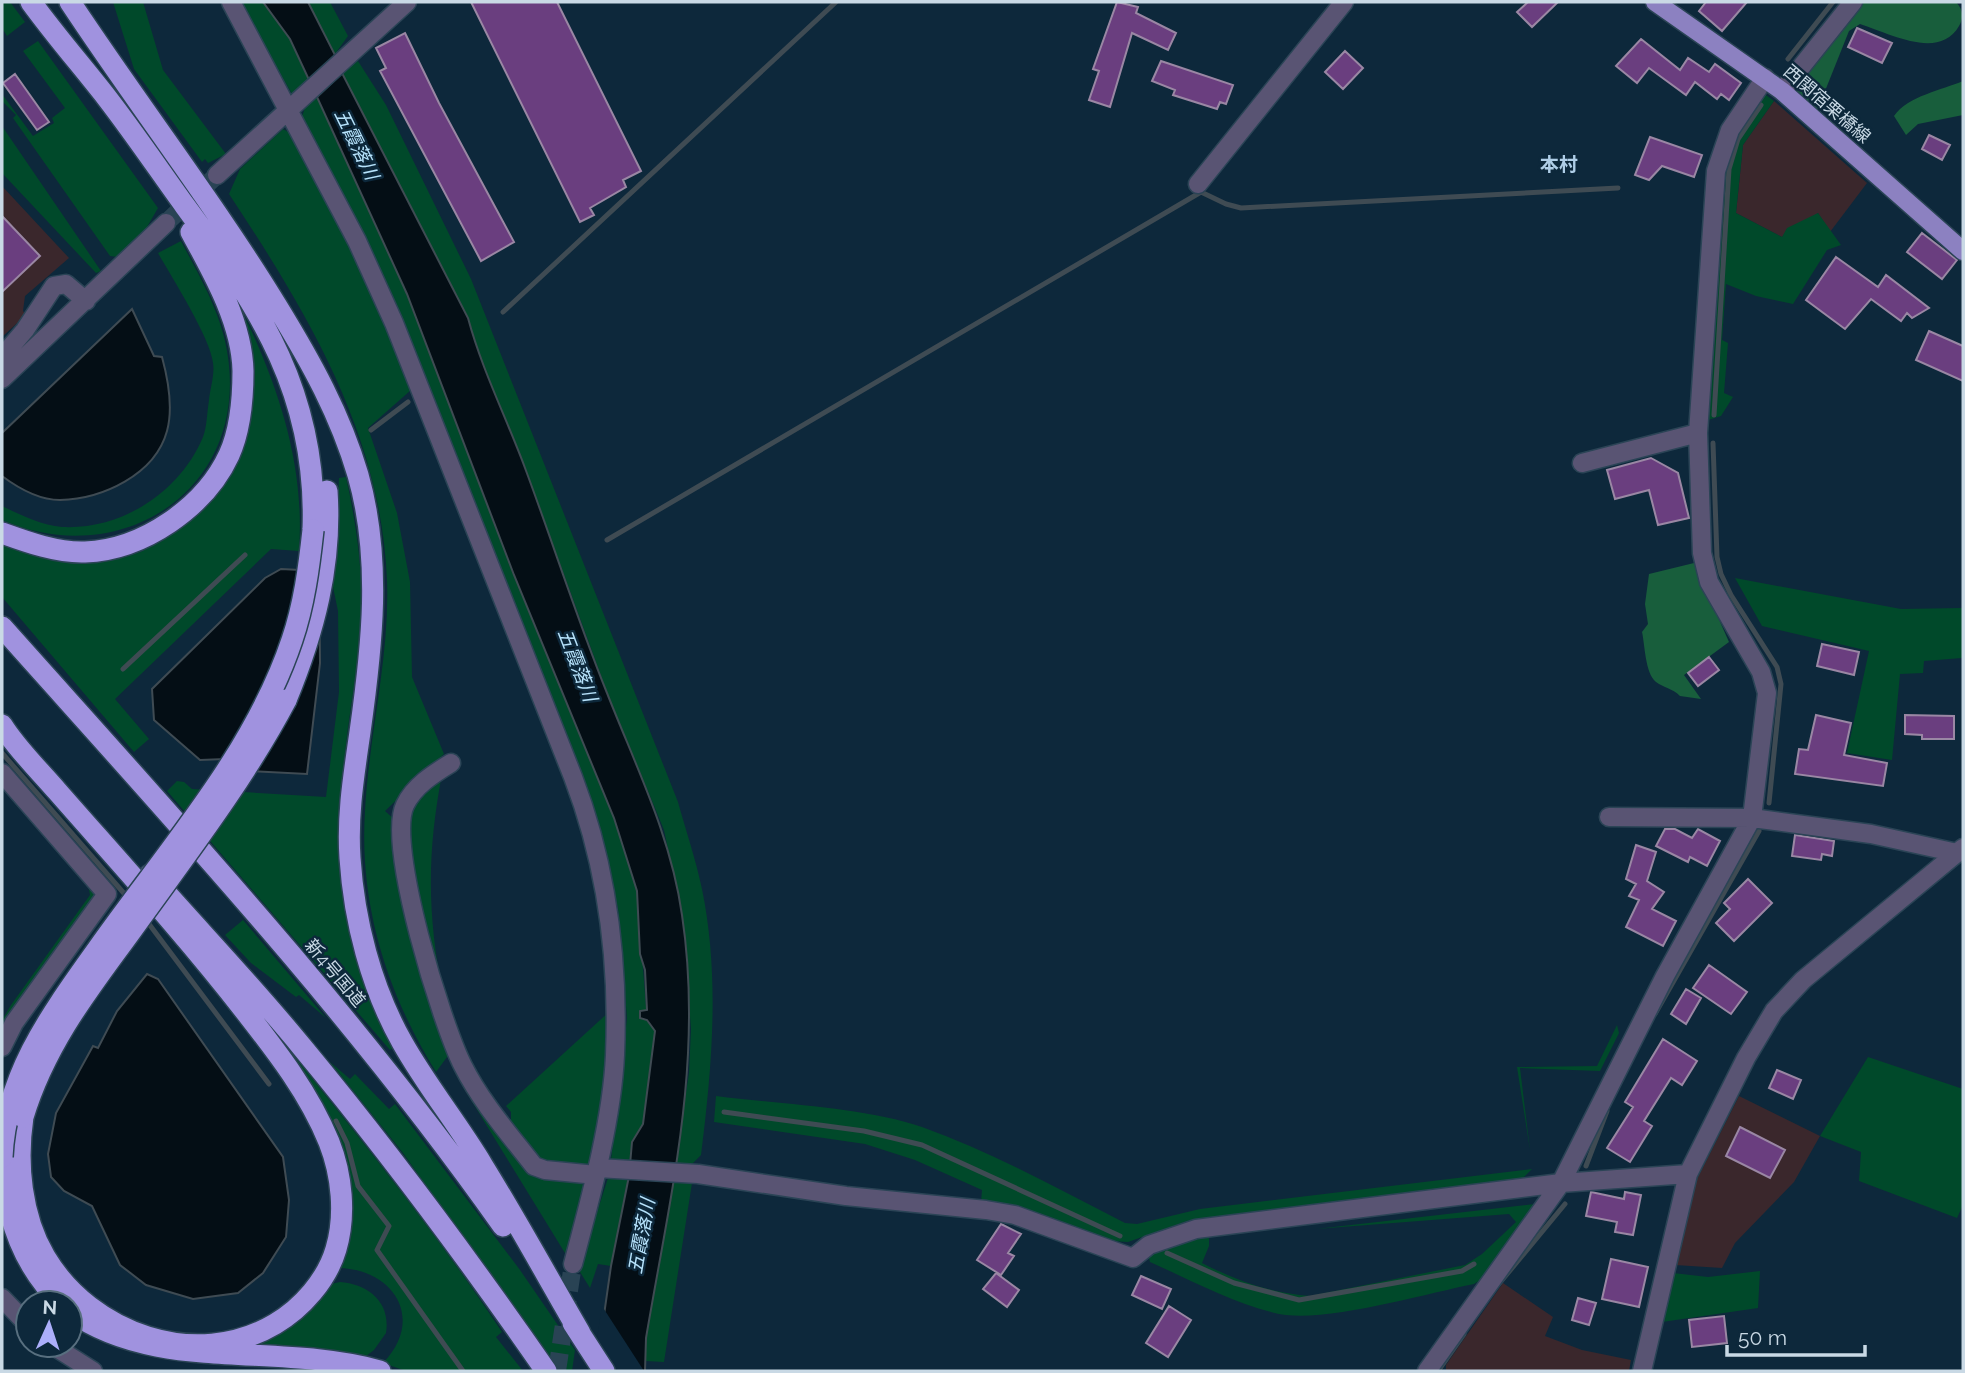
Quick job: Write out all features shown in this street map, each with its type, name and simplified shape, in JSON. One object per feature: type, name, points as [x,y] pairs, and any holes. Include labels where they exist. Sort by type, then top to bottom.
[{"type":"highway","points":[[31,2],[241,282],[283,360],[301,417],[312,468],[325,569],[307,649],[267,737],[244,775],[72,1012],[41,1065],[23,1117],[19,1139],[27,1237],[34,1271],[50,1289]]},
{"type":"highway","points":[[70,2],[258,272],[313,365],[344,430],[367,516],[372,558],[373,602],[349,823],[355,902],[362,938],[376,983],[401,1041],[483,1166],[580,1334]]},
{"type":"highway","points":[[2,533],[36,545],[84,552],[118,546],[148,535],[178,516],[206,491],[229,454],[240,416],[243,370],[234,327],[215,276],[154,163]]},
{"type":"highway","points":[[2,725],[192,946],[295,1077],[329,1143],[338,1169],[342,1198],[336,1250],[323,1277],[309,1296],[288,1316],[259,1333],[206,1346],[163,1342],[140,1335],[106,1317],[72,1291],[10,1215],[2,1159],[5,1122],[16,1081],[40,1032],[229,766],[272,691],[293,639],[320,531],[322,444],[309,391],[276,304]]},
{"type":"highway","name":"新4号国道","points":[[2,627],[227,880],[401,1086],[604,1371]]},
{"type":"highway","points":[[2,708],[301,1045],[467,1256],[546,1371]]},
{"type":"highway","points":[[84,1321],[99,1332],[153,1356],[186,1361],[329,1362],[380,1371]]},
{"type":"main road","name":"西関宿栗橋線","points":[[1655,2],[1782,91],[1963,251]]},
{"type":"street","points":[[231,2],[295,105],[394,323],[586,811],[606,890],[614,951],[615,1057],[597,1172],[573,1264]]},
{"type":"street","points":[[217,175],[407,2]]},
{"type":"street","points":[[1198,184],[1344,2]]},
{"type":"street","points":[[1782,91],[1853,2]]},
{"type":"street","points":[[1427,1371],[1561,1183],[1665,976],[1752,818],[1767,693],[1761,672],[1709,582],[1702,553],[1698,433],[1716,170],[1730,130],[1765,78]]},
{"type":"street","points":[[2,379],[166,223]]},
{"type":"street","points":[[2,357],[25,330],[54,286],[66,284],[86,301]]},
{"type":"street","points":[[1583,463],[1698,433]]},
{"type":"street","points":[[451,763],[414,790],[403,808],[402,845],[427,970],[447,1032],[464,1069],[534,1166],[545,1170],[687,1173],[846,1196],[996,1212],[1015,1215],[1133,1258],[1149,1245],[1196,1229],[1561,1183],[1688,1174]]},
{"type":"street","points":[[2,773],[107,894],[14,1023],[2,1047]]},
{"type":"street","points":[[1609,817],[1752,818],[1871,834],[1960,850]]},
{"type":"street","points":[[1642,1371],[1688,1174],[1746,1058],[1774,1012],[1803,980],[1960,850]]},
{"type":"street","points":[[74,1359],[93,1371]]},
{"type":"shaded area","points":[[1774,101],[1867,183],[1830,232],[1818,213],[1782,237],[1736,213],[1743,145]]},
{"type":"shaded area","points":[[2,186],[69,258],[25,296],[23,311],[26,315],[2,337]]},
{"type":"shaded area","points":[[1739,1096],[1820,1136],[1794,1182],[1735,1243],[1722,1268],[1675,1265],[1694,1185]]},
{"type":"shaded area","points":[[1503,1283],[1553,1317],[1545,1336],[1582,1350],[1631,1360],[1629,1371],[1446,1371],[1446,1365]]},
{"type":"green space","points":[[2,2],[10,2],[25,22],[7,36],[2,28]]},
{"type":"green space","points":[[113,2],[143,2],[163,70],[226,154],[208,163],[205,159],[202,162],[134,69]]},
{"type":"green space","points":[[239,2],[263,2],[290,39],[308,79],[292,94]]},
{"type":"green space","points":[[308,2],[330,2],[348,36],[335,54]]},
{"type":"green space","points":[[1863,2],[1956,2],[1962,20],[1950,36],[1939,42],[1927,43],[1913,42],[1860,24],[1849,31],[1817,111],[1793,91]]},
{"type":"green space","points":[[38,41],[158,208],[143,234],[118,257],[110,256],[13,118],[16,115],[2,101],[2,94],[33,136],[54,123],[52,118],[65,108],[23,51]]},
{"type":"green space","points":[[358,61],[386,105],[471,279],[678,802],[702,889],[711,955],[712,1022],[708,1089],[701,1155],[690,1166],[675,1166],[689,1073],[691,1029],[682,915],[664,830],[607,692],[518,449],[479,360],[468,318],[342,73]]},
{"type":"green space","points":[[1963,81],[1963,115],[1918,124],[1906,135],[1894,116],[1900,109],[1926,94]]},
{"type":"green space","points":[[1762,92],[1774,101],[1743,145],[1736,213],[1782,237],[1787,228],[1818,213],[1841,245],[1827,250],[1793,304],[1756,296],[1726,284],[1722,340],[1728,343],[1724,393],[1733,397],[1721,416],[1705,421],[1720,189],[1730,143]]},
{"type":"green space","points":[[317,97],[407,294],[514,575],[614,818],[637,891],[647,1020],[655,1031],[643,1124],[632,1142],[629,1163],[611,1160],[627,1018],[618,908],[603,849],[301,119],[305,108]]},
{"type":"green space","points":[[2,126],[101,271],[96,273],[2,173]]},
{"type":"green space","points":[[283,129],[290,133],[365,277],[411,390],[368,428],[397,513],[410,582],[412,677],[444,754],[385,811],[394,819],[413,938],[450,1053],[436,1072],[403,1011],[390,979],[372,914],[367,880],[364,846],[367,782],[387,609],[382,526],[371,475],[355,425],[312,329],[229,194],[240,169]]},
{"type":"green space","points":[[181,241],[218,316],[227,348],[228,411],[215,452],[193,485],[163,510],[127,527],[87,535],[45,533],[2,520],[2,506],[54,526],[84,526],[106,522],[146,504],[180,475],[193,457],[205,429],[213,367],[211,352],[198,324],[158,253]]},
{"type":"green space","points":[[242,319],[246,319],[259,347],[288,432],[298,491],[299,551],[271,549],[115,699],[149,739],[134,752],[2,597],[2,544],[60,560],[96,562],[127,556],[157,544],[183,526],[206,503],[225,477],[240,448],[250,418],[253,370]]},
{"type":"green space","points":[[346,477],[359,552],[362,610],[342,784],[340,862],[351,938],[361,975],[376,1011],[396,1046],[390,1050],[167,791],[177,781],[184,782],[192,789],[326,797],[339,692],[338,611],[333,587],[339,478]]},
{"type":"green space","points":[[1694,563],[1729,642],[1684,675],[1701,699],[1680,696],[1652,678],[1642,632],[1648,624],[1645,604],[1649,574]]},
{"type":"green space","points":[[1735,578],[1901,609],[1963,608],[1963,675],[1962,658],[1924,661],[1923,673],[1900,674],[1892,760],[1847,753],[1869,651],[1762,626]]},
{"type":"green space","points":[[442,774],[434,831],[431,884],[434,937],[443,994],[414,889],[409,816],[418,797]]},
{"type":"green space","points":[[2,782],[95,886],[97,892],[2,1036],[2,1020],[11,1005],[90,895],[87,879],[4,789],[2,791]]},
{"type":"green space","points":[[243,920],[326,1018],[299,995],[296,997],[251,963],[225,935]]},
{"type":"green space","points":[[610,1011],[603,1107],[590,1163],[580,1166],[543,1163],[511,1123],[511,1112],[506,1106]]},
{"type":"green space","points":[[1617,1025],[1619,1033],[1600,1071],[1520,1068],[1530,1150],[1517,1067],[1597,1066]]},
{"type":"green space","points":[[291,1052],[426,1224],[502,1332],[496,1337],[523,1371],[406,1371],[383,1363],[395,1347],[402,1330],[402,1314],[398,1300],[388,1287],[375,1277],[338,1268],[349,1238],[353,1209],[350,1182],[332,1130],[287,1054]]},
{"type":"green space","points":[[1868,1057],[1963,1089],[1963,1205],[1957,1218],[1859,1181],[1861,1152],[1820,1136]]},
{"type":"green space","points":[[330,1062],[350,1079],[355,1074],[389,1109],[395,1104],[520,1270],[575,1350],[572,1371],[558,1371],[403,1153]]},
{"type":"green space","points":[[463,1081],[524,1164],[578,1180],[584,1186],[568,1258],[463,1087]]},
{"type":"green space","points":[[716,1096],[848,1111],[922,1127],[1000,1159],[1125,1223],[1137,1224],[1200,1209],[1532,1169],[1519,1182],[1220,1216],[1187,1221],[1128,1242],[1095,1240],[981,1202],[982,1190],[915,1160],[865,1144],[714,1122]]},
{"type":"green space","points":[[617,1175],[629,1176],[611,1266],[598,1264],[590,1288],[580,1272],[582,1259],[608,1178]]},
{"type":"green space","points":[[674,1178],[692,1180],[692,1183],[664,1362],[646,1361],[646,1338]]},
{"type":"green space","points":[[1535,1204],[1535,1209],[1488,1275],[1474,1284],[1322,1315],[1299,1316],[1262,1310],[1150,1262],[1148,1255],[1166,1244],[1209,1236],[1209,1246],[1202,1263],[1254,1285],[1310,1296],[1465,1265],[1482,1254],[1516,1222],[1509,1214],[1316,1229]]},
{"type":"green space","points":[[1760,1271],[1758,1308],[1662,1322],[1673,1273],[1708,1277]]},
{"type":"green space","points":[[340,1282],[360,1286],[368,1291],[385,1312],[386,1333],[374,1350],[361,1360],[256,1357],[256,1345],[300,1321],[331,1284]]},
{"type":"water","points":[[263,2],[308,2],[336,57],[310,82],[290,39]]},
{"type":"water","name":"五霞落川","points":[[342,73],[468,318],[596,665],[651,802],[677,886],[688,969],[687,1076],[674,1180],[646,1338],[645,1371],[596,1371],[611,1266],[629,1176],[632,1142],[643,1124],[655,1031],[647,1020],[640,1018],[640,1011],[647,1010],[645,970],[640,954],[637,891],[614,818],[514,575],[407,294],[317,97]]},
{"type":"water","points":[[132,309],[154,356],[162,357],[168,384],[170,413],[167,431],[161,447],[151,460],[125,482],[76,499],[60,500],[37,496],[2,476],[2,433]]},
{"type":"water","points":[[281,569],[319,571],[320,663],[307,774],[231,770],[225,759],[200,760],[154,720],[152,689],[265,578]]},
{"type":"water","points":[[147,974],[158,979],[283,1157],[289,1200],[286,1237],[263,1273],[238,1293],[193,1299],[146,1285],[120,1265],[92,1206],[64,1191],[51,1177],[48,1154],[56,1113],[93,1046],[98,1048],[117,1011]]},
{"type":"pier","points":[[602,1306],[644,1371],[592,1371]]},
{"type":"building","points":[[471,2],[557,2],[641,171],[623,180],[626,187],[590,208],[594,215],[580,222]]},
{"type":"building","points":[[1117,2],[1138,7],[1136,13],[1176,33],[1168,50],[1132,33],[1110,107],[1089,100],[1099,71],[1093,69]]},
{"type":"building","points":[[1528,2],[1558,2],[1532,27],[1517,12]]},
{"type":"building","points":[[1706,2],[1747,2],[1722,31],[1699,11]]},
{"type":"building","points":[[1857,28],[1892,43],[1882,63],[1848,47]]},
{"type":"building","points":[[405,33],[439,103],[514,242],[481,261],[380,71],[386,68],[376,48]]},
{"type":"building","points":[[1641,39],[1680,70],[1688,58],[1709,72],[1715,64],[1741,83],[1729,100],[1721,94],[1717,99],[1695,82],[1686,95],[1649,68],[1637,83],[1616,66]]},
{"type":"building","points":[[1345,51],[1363,68],[1343,89],[1325,72]]},
{"type":"building","points":[[1161,61],[1233,85],[1226,104],[1220,102],[1217,109],[1173,95],[1175,90],[1152,81]]},
{"type":"building","points":[[15,74],[49,122],[37,130],[3,83]]},
{"type":"building","points":[[1929,135],[1950,145],[1942,160],[1922,149]]},
{"type":"building","points":[[1650,137],[1702,155],[1694,177],[1662,166],[1649,180],[1635,175]]},
{"type":"building","points":[[2,216],[40,256],[2,292]]},
{"type":"building","points":[[1922,233],[1957,260],[1942,279],[1907,252]]},
{"type":"building","points":[[1836,257],[1878,287],[1886,275],[1929,308],[1912,318],[1907,313],[1901,321],[1871,299],[1845,329],[1806,300]]},
{"type":"building","points":[[1929,331],[1963,346],[1963,381],[1916,360]]},
{"type":"building","points":[[1651,458],[1678,473],[1689,518],[1658,525],[1649,490],[1615,499],[1607,470]]},
{"type":"building","points":[[1822,644],[1859,652],[1854,675],[1817,666]]},
{"type":"building","points":[[1709,657],[1719,670],[1698,686],[1688,673]]},
{"type":"building","points":[[1816,715],[1851,723],[1844,755],[1887,763],[1883,786],[1795,774],[1799,749],[1808,750]]},
{"type":"building","points":[[1905,715],[1954,716],[1954,739],[1922,739],[1922,735],[1905,734]]},
{"type":"building","points":[[1665,829],[1675,829],[1692,838],[1698,829],[1720,841],[1707,866],[1690,857],[1688,862],[1656,846]]},
{"type":"building","points":[[1795,835],[1834,841],[1832,856],[1822,854],[1821,860],[1792,856]]},
{"type":"building","points":[[1636,845],[1656,852],[1647,881],[1664,892],[1652,909],[1676,921],[1663,946],[1626,927],[1639,900],[1629,896],[1636,884],[1626,879]]},
{"type":"building","points":[[1748,879],[1772,903],[1734,941],[1716,923],[1730,909],[1724,903]]},
{"type":"building","points":[[1709,965],[1747,992],[1731,1014],[1693,988]]},
{"type":"building","points":[[1686,989],[1701,998],[1686,1024],[1671,1014]]},
{"type":"building","points":[[1663,1039],[1697,1061],[1682,1085],[1671,1078],[1644,1121],[1652,1126],[1630,1162],[1607,1148],[1633,1107],[1625,1102]]},
{"type":"building","points":[[1777,1070],[1801,1080],[1793,1099],[1769,1088]]},
{"type":"building","points":[[1740,1127],[1785,1150],[1770,1178],[1726,1156]]},
{"type":"building","points":[[1591,1192],[1624,1199],[1625,1192],[1641,1195],[1633,1235],[1615,1232],[1617,1222],[1586,1216]]},
{"type":"building","points":[[1001,1224],[1021,1234],[1008,1253],[1014,1256],[1001,1275],[977,1260]]},
{"type":"building","points":[[1611,1259],[1648,1267],[1639,1307],[1602,1299]]},
{"type":"building","points":[[996,1273],[1019,1290],[1007,1307],[983,1289]]},
{"type":"building","points":[[1141,1276],[1171,1289],[1162,1309],[1132,1295]]},
{"type":"building","points":[[1578,1298],[1596,1303],[1589,1325],[1572,1320]]},
{"type":"building","points":[[1169,1306],[1191,1320],[1168,1357],[1146,1343]]},
{"type":"building","points":[[1724,1316],[1727,1343],[1692,1347],[1689,1320]]},
{"type":"waterway","points":[[503,312],[836,2]]},
{"type":"waterway","points":[[1788,59],[1833,2]]},
{"type":"waterway","points":[[1714,415],[1729,169],[1738,139],[1761,105]]},
{"type":"waterway","points":[[607,540],[1201,192],[1241,208],[1618,188]]},
{"type":"waterway","points":[[371,430],[408,402]]},
{"type":"waterway","points":[[1713,443],[1717,557],[1721,574],[1731,595],[1777,667],[1781,684],[1769,803]]},
{"type":"waterway","points":[[123,669],[245,555]]},
{"type":"waterway","points":[[2,753],[128,898]]},
{"type":"waterway","points":[[1655,1014],[1759,831]]},
{"type":"waterway","points":[[146,920],[269,1084]]},
{"type":"waterway","points":[[1586,1166],[1607,1111]]},
{"type":"waterway","points":[[724,1112],[864,1131],[922,1145],[1120,1236]]},
{"type":"waterway","points":[[336,1121],[347,1143],[358,1186],[389,1226],[377,1250],[463,1371]]},
{"type":"waterway","points":[[1498,1285],[1565,1204]]},
{"type":"waterway","points":[[1167,1253],[1234,1283],[1299,1300],[1462,1271],[1474,1264]]},
{"type":"waterway","points":[[1438,1371],[1464,1334]]},
{"type":"tunnel","points":[[166,223],[217,175]]},
{"type":"tunnel","points":[[557,1371],[573,1264]]},
{"type":"district","name":"本村","points":[[1559,164]]}]
